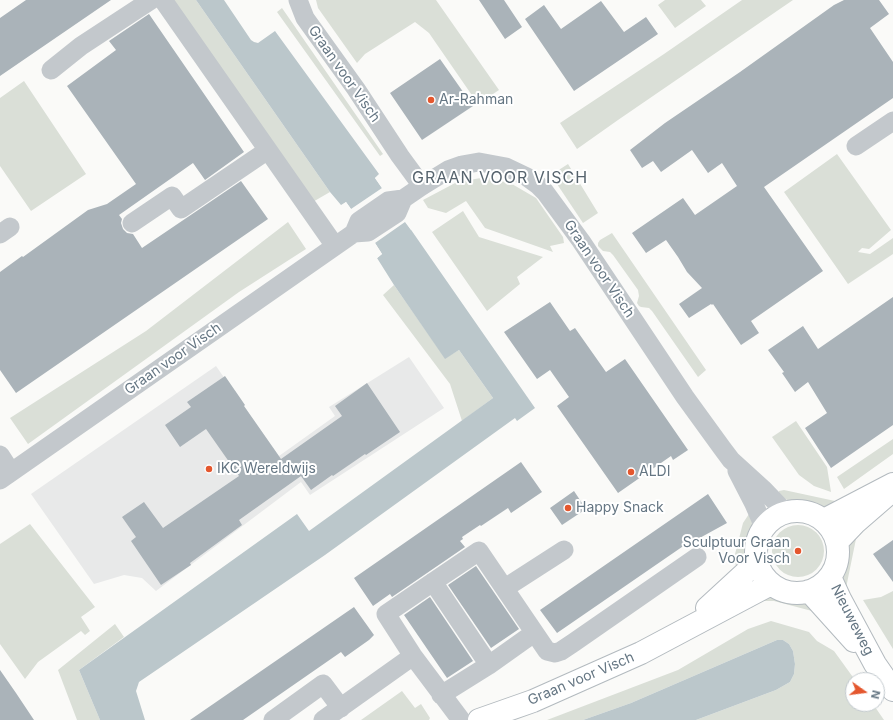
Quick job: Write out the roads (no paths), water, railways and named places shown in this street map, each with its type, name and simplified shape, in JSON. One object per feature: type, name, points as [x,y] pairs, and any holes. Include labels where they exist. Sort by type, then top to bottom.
[{"type":"street","points":[[51,70],[81,46],[151,0]]},
{"type":"street","points":[[163,0],[336,246]]},
{"type":"street","name":"Graan voor Visch","points":[[298,0],[305,18],[356,89],[400,156],[422,186]]},
{"type":"street","points":[[856,146],[893,121]]},
{"type":"street","points":[[132,223],[172,196],[182,208],[268,150]]},
{"type":"street","name":"Graan voor Visch","points":[[0,455],[6,476],[354,233],[359,220],[388,201],[403,200],[448,170],[462,165],[479,162],[506,167],[527,177],[538,185],[552,201],[581,241],[685,397],[731,460],[764,526]]},
{"type":"street","name":"Graan voor Visch","points":[[731,460],[764,490],[785,512]]},
{"type":"street","points":[[824,520],[893,484]]},
{"type":"street","points":[[837,542],[855,523],[893,490]]},
{"type":"street","points":[[799,510],[812,513],[824,520],[833,531],[839,554],[836,566],[830,577],[822,585],[809,592],[796,593],[783,591],[771,584],[762,574],[757,562],[756,550],[758,538],[764,526],[773,518],[785,512],[799,510]]},
{"type":"street","points":[[505,588],[564,550]]},
{"type":"street","points":[[460,720],[413,656],[386,614],[478,551],[505,588],[547,651],[555,653],[561,651],[697,557]]},
{"type":"street","name":"Graan voor Visch","points":[[680,631],[757,562]]},
{"type":"street","name":"Nieuweweg","points":[[830,577],[875,664],[893,690]]},
{"type":"street","points":[[433,582],[489,665]]},
{"type":"street","name":"Graan voor Visch","points":[[479,720],[533,701],[642,653],[680,631],[771,584]]},
{"type":"street","name":"Nieuweweg","points":[[809,592],[875,664]]},
{"type":"street","points":[[441,695],[489,665],[534,633]]},
{"type":"street","points":[[323,720],[413,656]]},
{"type":"street","points":[[273,720],[323,684],[341,708]]},
{"type":"place","name":"Ar-Rahman","points":[[431,100]]},
{"type":"place","name":"IKC Wereldwijs","points":[[209,469]]},
{"type":"place","name":"ALDI","points":[[631,472]]},
{"type":"place","name":"Happy Snack","points":[[568,508]]},
{"type":"place","name":"Sculptuur Graan Voor Visch","points":[[798,551]]},
{"type":"district","name":"GRAAN VOOR VISCH","points":[[500,178]]}]
